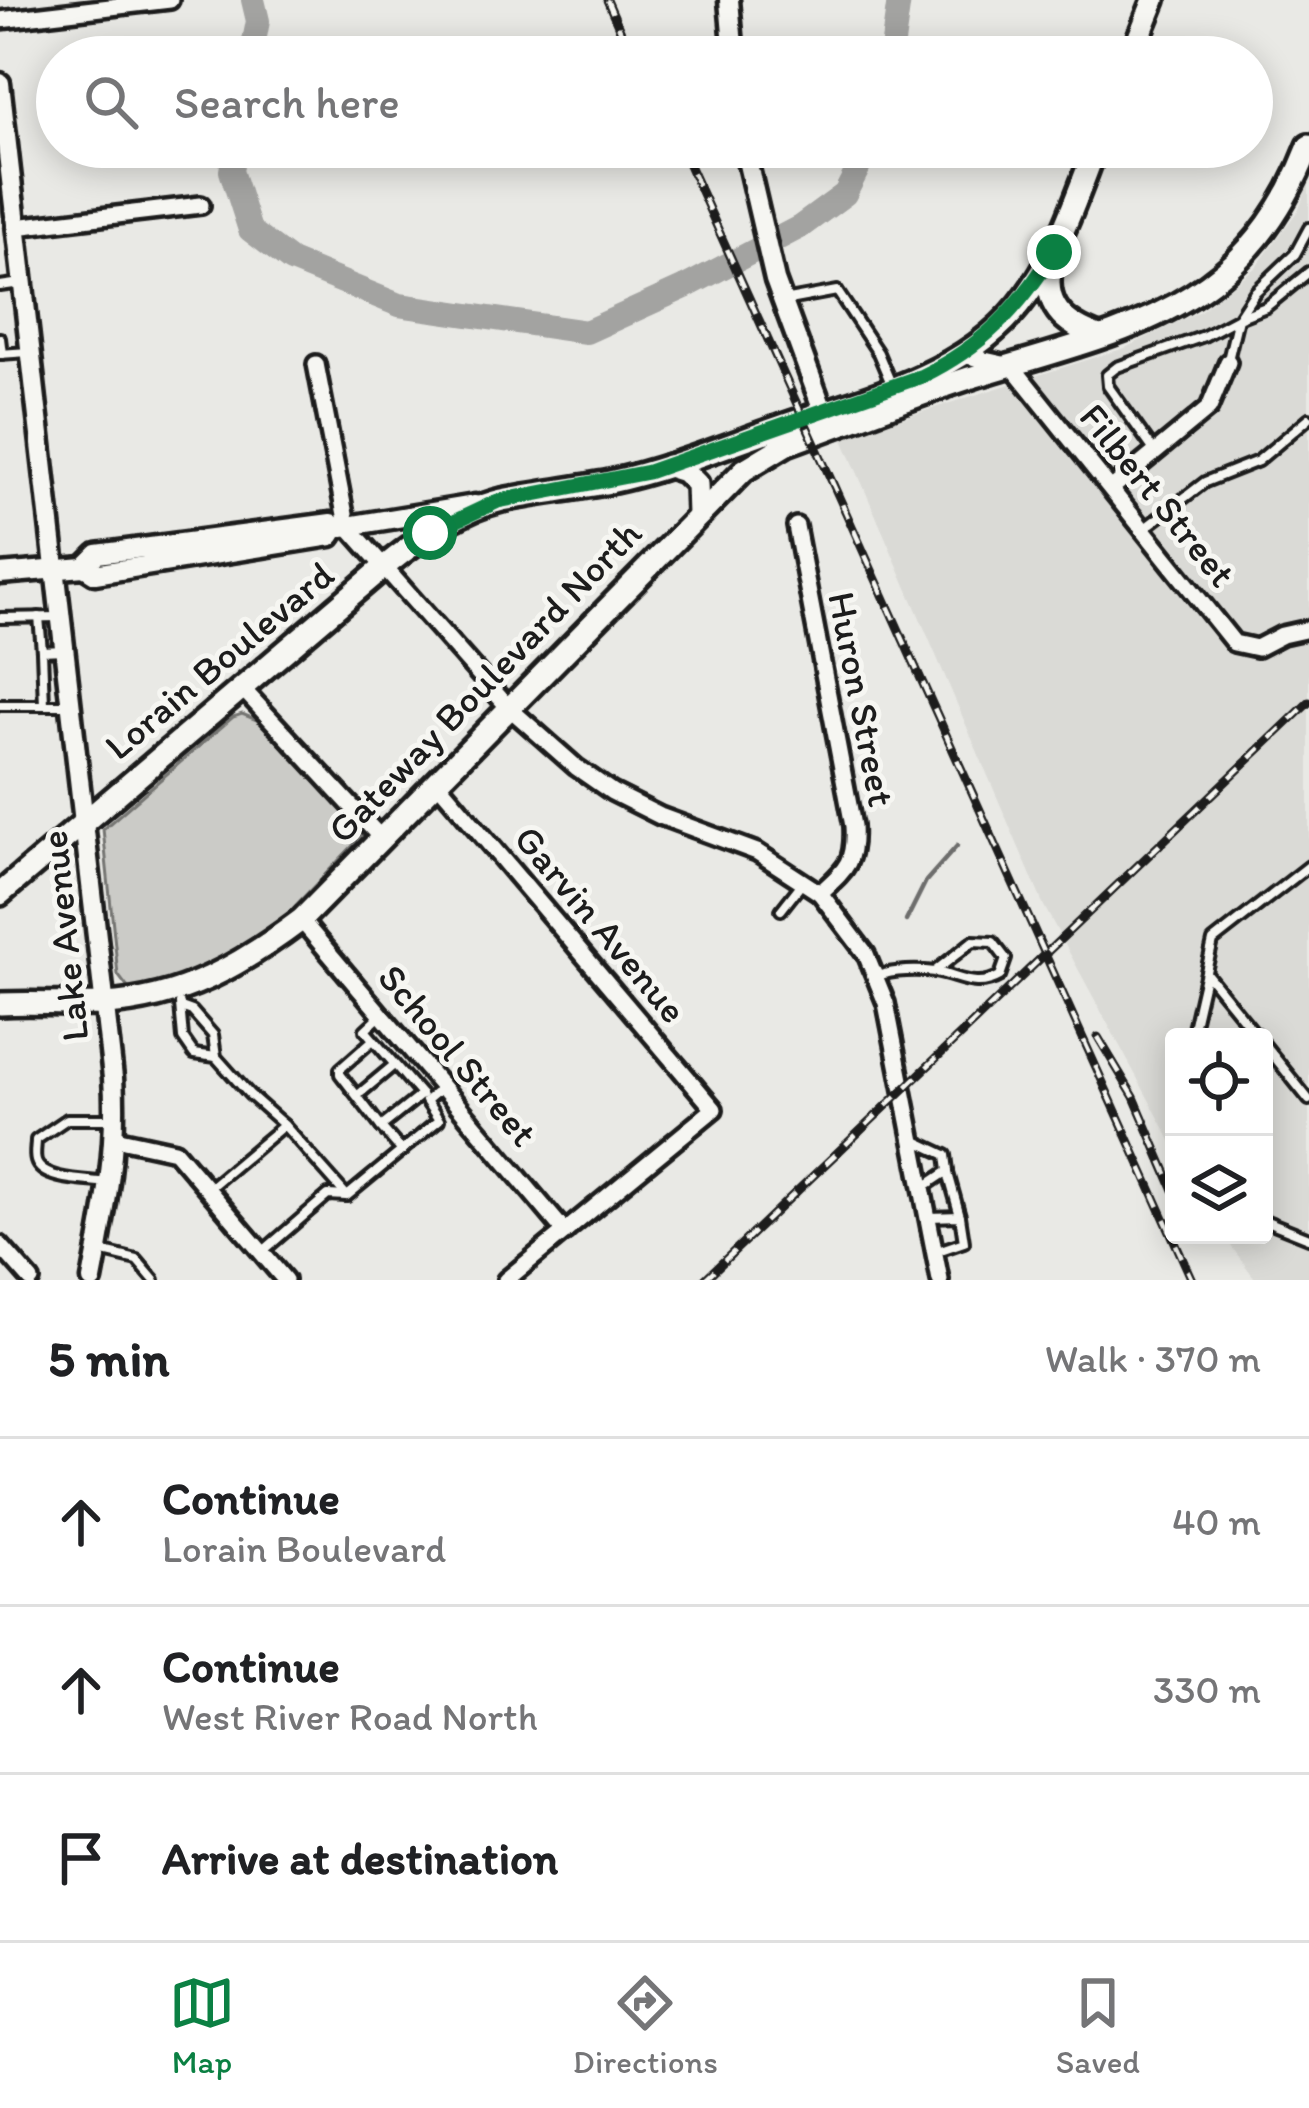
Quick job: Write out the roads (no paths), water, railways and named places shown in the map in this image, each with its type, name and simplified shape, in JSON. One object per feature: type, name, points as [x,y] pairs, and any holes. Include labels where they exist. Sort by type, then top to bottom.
[{"type":"main road","points":[[1139,36],[1154,0]]},
{"type":"main road","points":[[826,420],[1012,366],[1174,308],[1232,267],[1278,212],[1309,146]]},
{"type":"main road","points":[[896,396],[962,355],[1015,310],[1054,252],[1088,168]]},
{"type":"main road","points":[[1054,252],[1048,290],[1054,307],[1069,324],[1099,337]]},
{"type":"main road","name":"Lorain Boulevard","points":[[0,894],[430,533],[498,501],[612,481],[826,420]]},
{"type":"main road","name":"Gateway Boulevard North","points":[[0,1004],[179,999],[240,964],[301,920],[744,470],[826,420]]},
{"type":"main road","points":[[668,466],[684,470],[697,484],[698,514]]},
{"type":"street","points":[[0,20],[170,0]]},
{"type":"street","points":[[729,0],[732,36]]},
{"type":"street","name":"Lake Avenue","points":[[0,83],[6,184],[31,352],[115,1128],[111,1183],[94,1278]]},
{"type":"street","points":[[748,168],[775,280],[826,420]]},
{"type":"street","points":[[16,227],[201,205]]},
{"type":"street","points":[[962,355],[1012,366]]},
{"type":"street","points":[[1112,488],[1209,408],[1228,362]]},
{"type":"street","points":[[316,364],[341,527]]},
{"type":"street","name":"Filbert Street","points":[[1012,366],[1234,643],[1257,648],[1282,635],[1309,629]]},
{"type":"street","points":[[341,527],[498,501]]},
{"type":"street","points":[[0,574],[84,567],[97,554],[130,548],[331,523],[341,527],[384,567],[508,707],[576,767],[660,816],[757,851],[804,880],[844,921],[886,1003],[940,1280]]},
{"type":"street","name":"Huron Street","points":[[796,526],[853,826],[854,851],[847,868],[820,893]]},
{"type":"street","points":[[242,688],[380,837]]},
{"type":"street","name":"Garvin Avenue","points":[[436,781],[714,1109],[565,1232]]},
{"type":"street","name":"School Street","points":[[301,920],[565,1232]]},
{"type":"street","points":[[115,1128],[175,1151],[285,1280]]},
{"type":"street","points":[[506,1280],[565,1232]]},
{"type":"street","points":[[0,1245],[31,1280]]},
{"type":"lane","points":[[1228,362],[1238,318],[1255,292],[1295,254],[1309,228]]},
{"type":"lane","points":[[1156,453],[1106,381],[1118,367],[1266,307],[1309,272]]},
{"type":"lane","points":[[0,286],[23,283]]},
{"type":"lane","points":[[782,301],[837,291],[878,353],[896,396]]},
{"type":"lane","points":[[0,338],[1,354],[31,352]]},
{"type":"lane","points":[[1144,529],[1205,482],[1258,461],[1309,418]]},
{"type":"lane","points":[[39,617],[44,705]]},
{"type":"lane","points":[[0,618],[61,617]]},
{"type":"lane","points":[[42,651],[65,650]]},
{"type":"lane","points":[[0,705],[71,704]]},
{"type":"lane","points":[[1193,1028],[1213,941],[1309,866]]},
{"type":"lane","points":[[781,910],[804,880]]},
{"type":"lane","points":[[876,976],[934,972],[957,980],[991,982],[1000,976],[1006,959],[993,942],[973,941],[934,972]]},
{"type":"lane","points":[[1205,971],[1251,1028]]},
{"type":"lane","points":[[179,999],[183,1038],[194,1054],[216,1057]]},
{"type":"lane","points":[[179,999],[213,1035],[216,1057],[347,1196]]},
{"type":"lane","points":[[261,1252],[328,1195],[347,1196],[439,1120],[364,1030],[381,1015]]},
{"type":"lane","points":[[397,1034],[340,1069],[340,1074],[402,1151]]},
{"type":"lane","points":[[1273,1055],[1309,1100]]},
{"type":"lane","points":[[358,1095],[394,1065]]},
{"type":"lane","points":[[381,1127],[442,1088]]},
{"type":"lane","points":[[111,1183],[41,1169],[36,1141],[67,1119],[115,1128]]},
{"type":"lane","points":[[208,1189],[284,1124]]},
{"type":"lane","points":[[913,1140],[946,1155],[960,1216],[964,1242],[935,1252]]},
{"type":"lane","points":[[922,1188],[948,1171]]},
{"type":"lane","points":[[928,1217],[960,1216]]},
{"type":"lane","points":[[1273,1224],[1309,1238]]},
{"type":"lane","points":[[98,1251],[137,1260],[154,1280]]},
{"type":"waterway","points":[[253,0],[258,21],[255,36]]},
{"type":"waterway","points":[[894,36],[899,0]]},
{"type":"waterway","points":[[232,168],[250,230],[291,261],[399,305],[586,332],[800,227],[845,194],[858,168]]},
{"type":"waterway","points":[[906,921],[926,881],[957,846]]},
{"type":"railway","points":[[607,0],[623,36]]},
{"type":"railway","points":[[690,168],[1192,1280]]},
{"type":"railway","points":[[704,1280],[1309,702]]},
{"type":"railway","points":[[1098,1037],[1134,1097],[1165,1169]]}]
